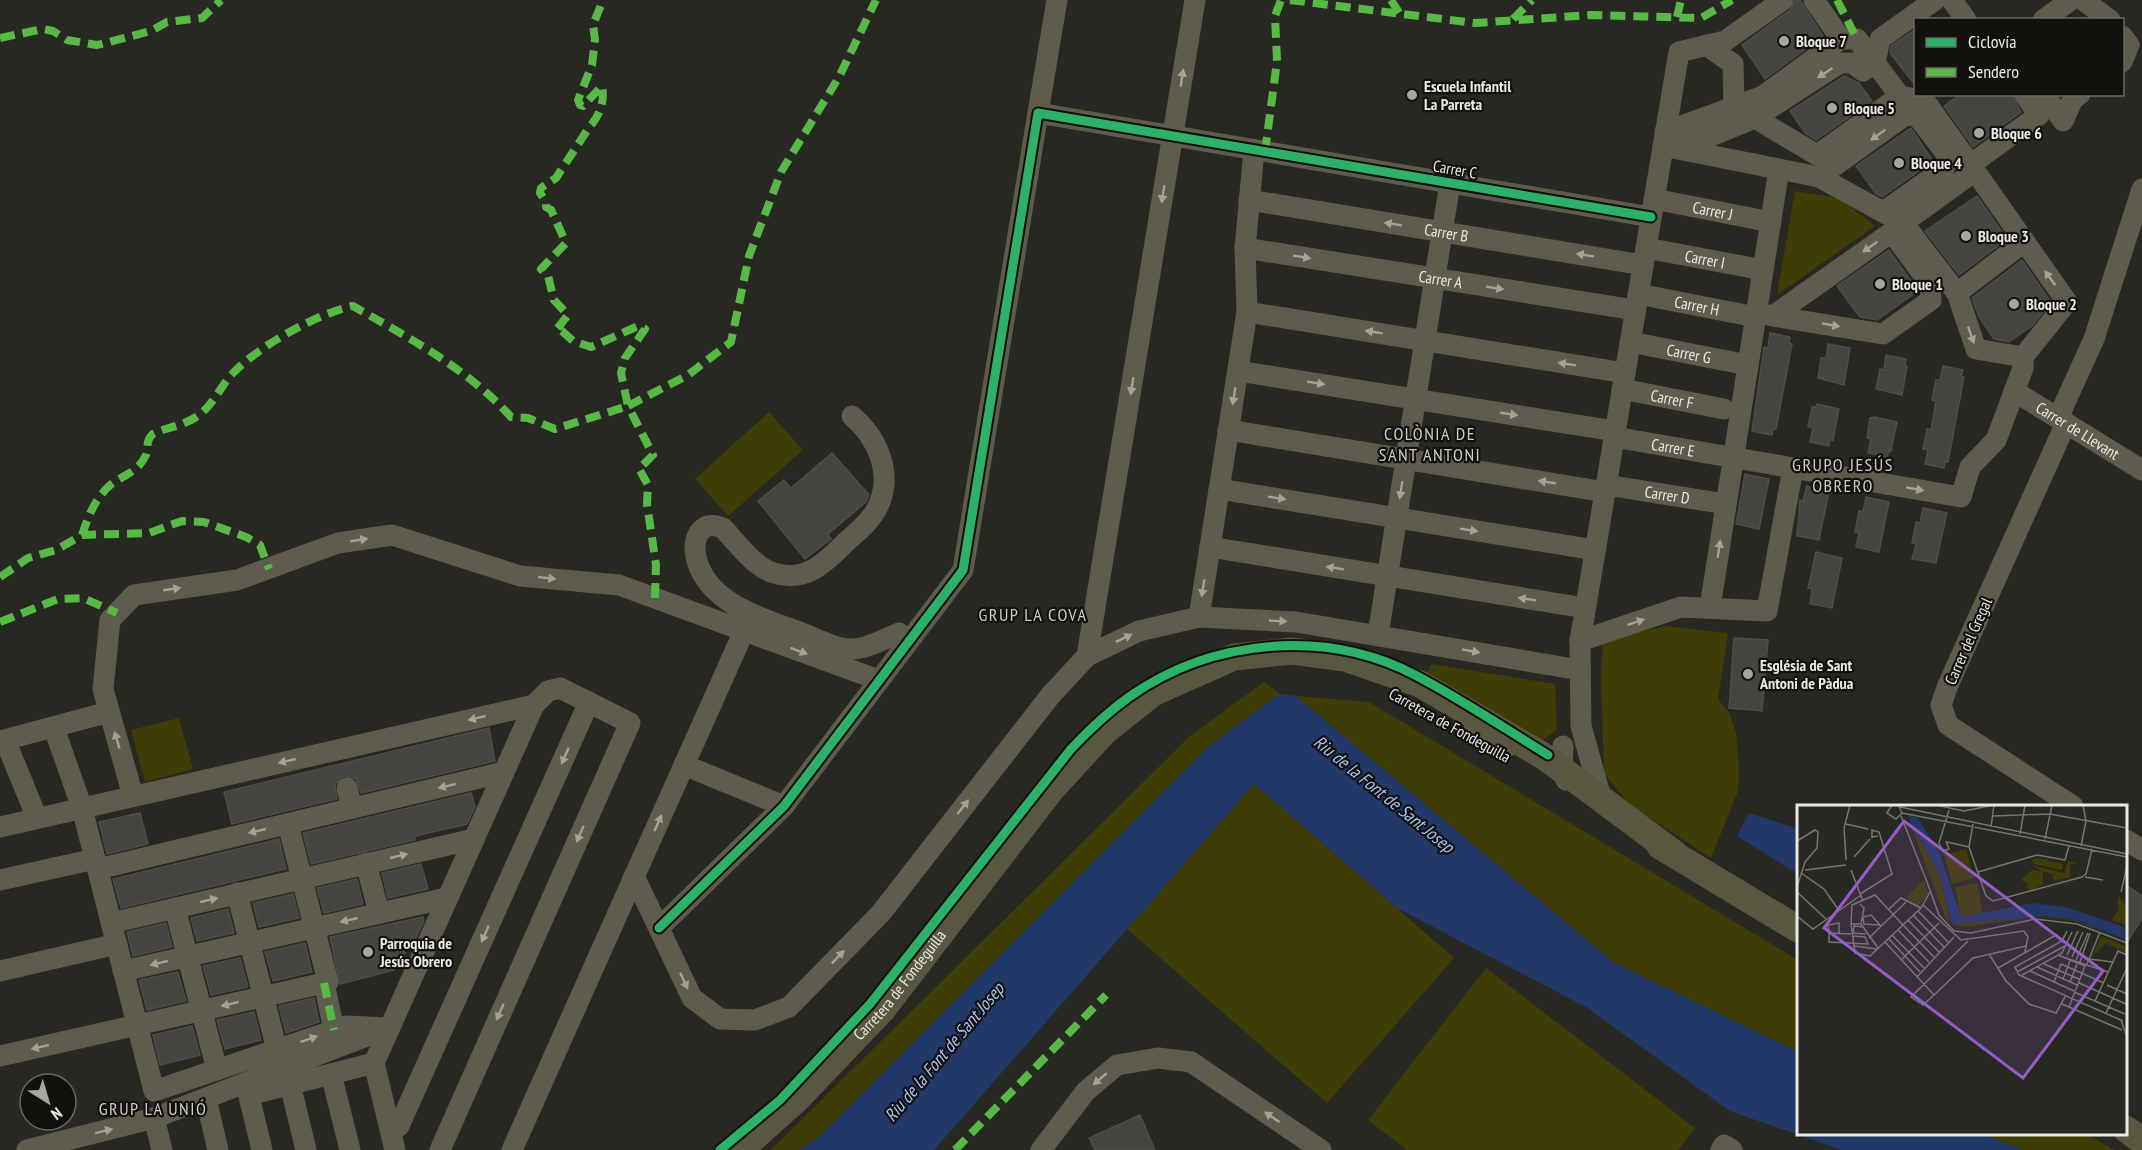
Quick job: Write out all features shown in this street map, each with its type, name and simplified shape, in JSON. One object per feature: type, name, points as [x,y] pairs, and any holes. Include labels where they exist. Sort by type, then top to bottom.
[{"type":"main road","name":"Carretera de Fondeguilla","points":[[740,1150],[797,1099],[882,1010],[1050,791],[1104,732],[1153,693],[1234,657],[1292,651],[1345,658],[1420,684],[1557,757],[1601,798],[1675,854]]},
{"type":"main road","name":"Carretera de Fondeguilla","points":[[1204,672],[1294,664],[1343,671],[1404,697],[1675,854],[1797,928]]},
{"type":"main road","points":[[2127,1118],[2142,1122]]},
{"type":"main road","points":[[2127,1130],[2142,1141]]},
{"type":"street","points":[[659,928],[784,806],[963,570],[1057,0]]},
{"type":"street","points":[[1087,656],[1195,0]]},
{"type":"street","points":[[1601,798],[1583,734],[1580,641],[1652,208],[1669,142],[1679,52],[1725,41],[1783,0]]},
{"type":"street","points":[[1814,0],[1841,39]]},
{"type":"street","points":[[1669,142],[1755,118],[1840,63],[1852,63],[1863,71],[1875,63],[1880,39],[1935,0]]},
{"type":"street","points":[[1952,0],[1965,18]]},
{"type":"street","points":[[2046,18],[2071,0]]},
{"type":"street","points":[[2083,0],[2107,18]]},
{"type":"street","points":[[1669,142],[1734,107],[1763,96],[1841,39],[1857,39],[1900,96]]},
{"type":"street","points":[[2124,39],[2129,45],[2124,57]]},
{"type":"street","points":[[1706,45],[1733,64],[1734,107]]},
{"type":"street","points":[[1755,118],[1816,155],[1900,96],[1930,98],[1973,168],[2067,302],[2023,357],[2023,368],[2014,391]]},
{"type":"street","points":[[1903,223],[2039,115],[2025,96]]},
{"type":"street","points":[[2045,96],[2063,121],[2077,96]]},
{"type":"street","name":"Carrer C","points":[[1038,113],[1450,183],[1652,208]]},
{"type":"street","points":[[1819,177],[1907,114],[1918,117],[1948,156],[1944,169],[1883,212]]},
{"type":"street","points":[[1669,142],[1819,177],[1903,223],[1957,293],[1976,349],[2023,357]]},
{"type":"street","points":[[1199,617],[1247,312],[1245,248],[1254,150]]},
{"type":"street","points":[[1710,607],[1748,364],[1762,315],[1764,270],[1779,169]]},
{"type":"street","points":[[1378,635],[1450,183]]},
{"type":"street","name":"Carrer B","points":[[1249,201],[1442,232],[1644,256]]},
{"type":"street","name":"Carrer del Gregal","points":[[2070,805],[1948,725],[1941,705],[2062,421],[2094,339],[2140,202]]},
{"type":"street","name":"Carrer J","points":[[1652,208],[1771,222]]},
{"type":"street","name":"Carrer H","points":[[1636,302],[1762,315],[1883,334],[1931,300],[1930,284],[1897,239],[1888,234],[1762,315]]},
{"type":"street","points":[[1957,293],[2024,242]]},
{"type":"street","name":"Carrer A","points":[[1245,248],[1435,278],[1636,302]]},
{"type":"street","name":"Carrer I","points":[[1644,256],[1764,270]]},
{"type":"street","name":"Carrer F","points":[[1247,312],[1424,340],[1623,381],[1724,409]]},
{"type":"street","name":"Carrer G","points":[[1630,342],[1748,364]]},
{"type":"street","name":"Carrer E","points":[[1238,371],[1415,399],[1961,497],[1970,467],[1996,440],[2014,391]]},
{"type":"street","name":"Carrer de Llevant","points":[[2014,391],[2142,470]]},
{"type":"street","points":[[852,416],[867,428],[881,455],[884,474],[881,500],[868,521],[825,563],[803,575],[776,574],[763,569],[723,528],[715,524],[708,525],[698,535],[694,554],[702,576],[716,592],[760,617],[842,649],[870,645],[899,633],[909,641]]},
{"type":"street","name":"Carrer D","points":[[1228,430],[1605,489],[1726,504]]},
{"type":"street","points":[[1580,641],[1682,607],[1767,611],[1781,546],[1793,468]]},
{"type":"street","points":[[1219,489],[1595,550]]},
{"type":"street","points":[[133,796],[103,689],[110,620],[134,595],[237,580],[338,543],[392,535],[520,576],[619,585],[879,680]]},
{"type":"street","points":[[1210,547],[1585,608]]},
{"type":"street","points":[[634,876],[692,998],[720,1019],[755,1020],[789,1007],[881,913],[1050,696],[1087,656],[1139,631],[1199,617],[1296,622],[1580,670]]},
{"type":"street","points":[[512,1150],[744,631]]},
{"type":"street","points":[[396,1150],[374,1063],[534,705],[548,691],[560,688],[630,723],[440,1150]]},
{"type":"street","points":[[390,1128],[399,1126],[589,702]]},
{"type":"street","points":[[0,826],[534,705]]},
{"type":"street","points":[[37,818],[3,740],[110,712]]},
{"type":"street","points":[[54,728],[82,808],[154,1092],[347,1026],[389,1028]]},
{"type":"street","points":[[1471,734],[1494,738],[1541,769],[1583,734]]},
{"type":"street","points":[[1557,757],[1572,794]]},
{"type":"street","points":[[684,765],[784,806]]},
{"type":"street","points":[[0,880],[96,864],[288,824],[350,798],[504,772]]},
{"type":"street","points":[[0,1056],[328,982],[288,824]]},
{"type":"street","points":[[111,923],[474,838]]},
{"type":"street","points":[[2127,841],[2142,850]]},
{"type":"street","points":[[366,864],[379,913]]},
{"type":"street","points":[[237,893],[277,1050]]},
{"type":"street","points":[[123,971],[447,898]]},
{"type":"street","points":[[175,908],[217,1070]]},
{"type":"street","points":[[0,971],[117,944]]},
{"type":"street","points":[[324,983],[334,1030]]},
{"type":"street","points":[[248,1089],[389,1028]]},
{"type":"street","points":[[1041,1150],[1086,1091],[1117,1065],[1158,1058],[1191,1062],[1320,1150]]},
{"type":"street","points":[[27,1150],[154,1118],[206,1099],[248,1089],[290,1084],[374,1063]]},
{"type":"street","points":[[331,1074],[350,1150]]},
{"type":"street","points":[[290,1084],[306,1150]]},
{"type":"street","points":[[248,1089],[262,1150]]},
{"type":"street","points":[[206,1099],[218,1150]]},
{"type":"street","points":[[154,1118],[162,1150]]},
{"type":"street","points":[[1721,1150],[1724,1145],[1732,1150]]},
{"type":"shaded area","points":[[1795,191],[1839,198],[1875,226],[1777,295]]},
{"type":"shaded area","points":[[769,412],[803,450],[728,516],[695,479]]},
{"type":"shaded area","points":[[1665,626],[1728,633],[1718,699],[1730,714],[1736,733],[1738,791],[1711,858],[1629,804],[1604,773],[1601,676],[1603,640]]},
{"type":"shaded area","points":[[1432,664],[1555,684],[1557,730],[1540,742],[1420,684]]},
{"type":"shaded area","points":[[1264,682],[1280,694],[1209,746],[820,1136],[800,1150],[771,1150],[1190,736]]},
{"type":"shaded area","points":[[1296,696],[1369,702],[1797,959],[1797,1053],[1613,962]]},
{"type":"shaded area","points":[[179,718],[193,769],[145,782],[131,730]]},
{"type":"shaded area","points":[[1254,784],[1454,958],[1327,1103],[1127,929]]},
{"type":"shaded area","points":[[1486,968],[1695,1128],[1678,1150],[1407,1150],[1368,1120]]},
{"type":"shaded area","points":[[1986,1135],[2089,1135],[2114,1150],[2023,1150]]},
{"type":"water","name":"Riu de la Font de Sant Josep","points":[[1280,694],[1296,696],[1613,962],[1797,1052],[1797,1135],[1730,1111],[1586,1007],[1397,908],[1254,784],[934,1150],[800,1150],[820,1136],[1209,746]]},
{"type":"water","points":[[1749,813],[1797,829],[1797,873],[1737,836]]},
{"type":"water","points":[[1798,1135],[1986,1135],[2023,1150],[1841,1150]]},
{"type":"building","name":"Bloque 7","points":[[1800,0],[1823,36],[1765,79],[1742,45],[1790,10],[1795,1]]},
{"type":"building","points":[[1914,30],[1914,83],[1890,53],[1891,46]]},
{"type":"building","name":"Bloque 5","points":[[1844,76],[1859,83],[1872,101],[1816,140],[1805,133],[1790,111]]},
{"type":"building","name":"Bloque 6","points":[[1958,96],[2012,96],[2021,112],[1973,147],[1944,106]]},
{"type":"building","name":"Bloque 4","points":[[1911,128],[1933,161],[1882,197],[1876,194],[1856,166]]},
{"type":"building","name":"Bloque 3","points":[[1977,196],[2007,239],[1959,275],[1925,231]]},
{"type":"building","name":"Bloque 1","points":[[1889,250],[1918,291],[1877,320],[1860,317],[1837,286]]},
{"type":"building","name":"Bloque 2","points":[[2022,260],[2051,302],[2033,325],[2009,342],[1994,339],[1979,317],[1972,298]]},
{"type":"building","points":[[1770,333],[1790,337],[1789,343],[1792,344],[1776,429],[1773,429],[1772,435],[1752,431],[1764,347],[1768,348]]},
{"type":"building","points":[[1828,344],[1850,348],[1844,385],[1818,378],[1821,358],[1826,358]]},
{"type":"building","points":[[1886,355],[1906,359],[1902,395],[1876,389],[1880,369],[1884,370]]},
{"type":"building","points":[[1943,366],[1963,370],[1961,376],[1964,377],[1948,462],[1945,461],[1944,468],[1925,464],[1928,450],[1923,449],[1927,429],[1931,430],[1936,401],[1932,400],[1936,380],[1940,380]]},
{"type":"building","points":[[1817,404],[1839,409],[1833,440],[1830,439],[1829,446],[1810,442],[1813,428],[1808,427],[1812,407],[1816,407]]},
{"type":"building","points":[[1870,418],[1897,422],[1891,451],[1887,457],[1868,453],[1871,439],[1867,438]]},
{"type":"building","points":[[832,453],[869,495],[866,502],[828,534],[831,539],[805,559],[758,501],[784,480],[791,488]]},
{"type":"building","points":[[1745,474],[1769,479],[1759,529],[1736,524]]},
{"type":"building","points":[[1807,486],[1829,491],[1819,540],[1797,536],[1800,500],[1803,501]]},
{"type":"building","points":[[1866,497],[1889,502],[1879,552],[1856,547],[1859,533],[1855,532],[1859,511],[1863,512]]},
{"type":"building","points":[[1923,508],[1947,513],[1936,563],[1912,559],[1916,544],[1912,543],[1916,522],[1920,523]]},
{"type":"building","points":[[1816,552],[1842,558],[1832,608],[1810,604],[1812,589],[1808,588]]},
{"type":"building","name":"Església de Sant Antoni de Pàdua","points":[[1734,638],[1768,640],[1762,711],[1729,708]]},
{"type":"building","points":[[489,728],[495,761],[361,793],[356,779],[344,776],[335,784],[337,799],[232,824],[224,792]]},
{"type":"building","points":[[471,793],[475,807],[467,824],[415,836],[415,840],[311,864],[303,833]]},
{"type":"building","points":[[140,813],[148,844],[107,854],[99,822]]},
{"type":"building","points":[[279,839],[286,869],[121,908],[113,879]]},
{"type":"building","points":[[421,864],[428,889],[388,898],[382,873]]},
{"type":"building","points":[[357,879],[363,904],[324,913],[317,888]]},
{"type":"building","points":[[2127,886],[2142,896],[2142,918],[2127,942]]},
{"type":"building","points":[[293,894],[299,918],[259,927],[253,903]]},
{"type":"building","points":[[228,909],[234,933],[197,941],[191,918]]},
{"type":"building","name":"Parroquia de Jesús Obrero","points":[[423,917],[424,921],[411,948],[404,950],[405,954],[391,958],[394,970],[340,984],[330,937]]},
{"type":"building","points":[[166,923],[172,947],[133,956],[127,932]]},
{"type":"building","points":[[305,943],[312,972],[273,981],[265,952]]},
{"type":"building","points":[[240,958],[248,987],[211,995],[203,966]]},
{"type":"building","points":[[178,972],[186,1001],[147,1010],[139,980]]},
{"type":"building","points":[[314,998],[319,1022],[286,1033],[279,1006]]},
{"type":"building","points":[[254,1012],[261,1040],[225,1049],[217,1020]]},
{"type":"building","points":[[192,1026],[200,1055],[160,1065],[153,1035]]},
{"type":"building","points":[[1140,1115],[1155,1150],[1095,1150],[1089,1138]]},
{"type":"marked path","points":[[0,38],[43,29],[53,31],[67,40],[97,45],[151,31],[167,22],[202,18],[221,0]]},
{"type":"marked path","points":[[82,535],[99,498],[108,487],[134,470],[143,461],[148,441],[153,434],[187,422],[199,415],[234,372],[274,341],[306,323],[353,306],[457,369],[511,417],[528,418],[555,429],[628,406],[621,373],[625,358],[645,329],[638,326],[591,347],[573,341],[562,331],[556,330],[568,315],[554,300],[548,276],[541,269],[566,243],[551,210],[546,207],[546,202],[540,193],[541,188],[556,178],[597,118],[601,108],[602,86],[583,106],[578,100],[592,65],[595,40],[593,25],[603,0]]},
{"type":"marked path","points":[[655,598],[656,565],[647,504],[648,485],[639,469],[653,455],[628,406],[688,375],[731,342],[749,256],[781,172],[839,77],[876,0]]},
{"type":"marked path","points":[[1265,152],[1277,61],[1275,16],[1281,0]]},
{"type":"marked path","points":[[1290,0],[1475,23],[1591,15],[1701,18],[1732,0]]},
{"type":"marked path","points":[[1391,0],[1400,14]]},
{"type":"marked path","points":[[1513,19],[1532,0]]},
{"type":"marked path","points":[[1677,17],[1681,0]]},
{"type":"marked path","points":[[1837,0],[1857,39]]},
{"type":"marked path","points":[[0,577],[28,558],[56,550],[82,535],[149,533],[182,521],[204,522],[246,537],[260,545],[269,569]]},
{"type":"marked path","points":[[0,622],[58,599],[83,598],[117,613]]},
{"type":"marked path","points":[[324,983],[334,1030]]},
{"type":"marked path","points":[[955,1150],[1106,995]]},
{"type":"cycle path","points":[[659,928],[784,806],[963,570],[1038,113],[1651,217]]},
{"type":"cycle path","points":[[720,1150],[780,1100],[870,1004],[1071,749],[1114,709],[1161,677],[1196,662],[1232,652],[1269,647],[1307,646],[1344,650],[1380,660],[1415,675],[1548,755]]},
{"type":"place","name":"Bloque 7","points":[[1784,41]]},
{"type":"place","name":"Escuela Infantil La Parreta","points":[[1412,95]]},
{"type":"place","name":"Bloque 5","points":[[1832,108]]},
{"type":"place","name":"Bloque 6","points":[[1979,133]]},
{"type":"place","name":"Bloque 4","points":[[1899,163]]},
{"type":"place","name":"Bloque 3","points":[[1966,236]]},
{"type":"place","name":"Bloque 1","points":[[1880,284]]},
{"type":"place","name":"Bloque 2","points":[[2014,304]]},
{"type":"place","name":"Església de Sant Antoni de Pàdua","points":[[1748,674]]},
{"type":"place","name":"Parroquia de Jesús Obrero","points":[[368,952]]},
{"type":"district","name":"COLÒNIA DE SANT ANTONI","points":[[1430,443]]},
{"type":"district","name":"GRUPO JESÚS OBRERO","points":[[1843,474]]},
{"type":"district","name":"GRUP LA COVA","points":[[1033,614]]},
{"type":"district","name":"GRUP LA UNIÓ","points":[[153,1108]]}]
